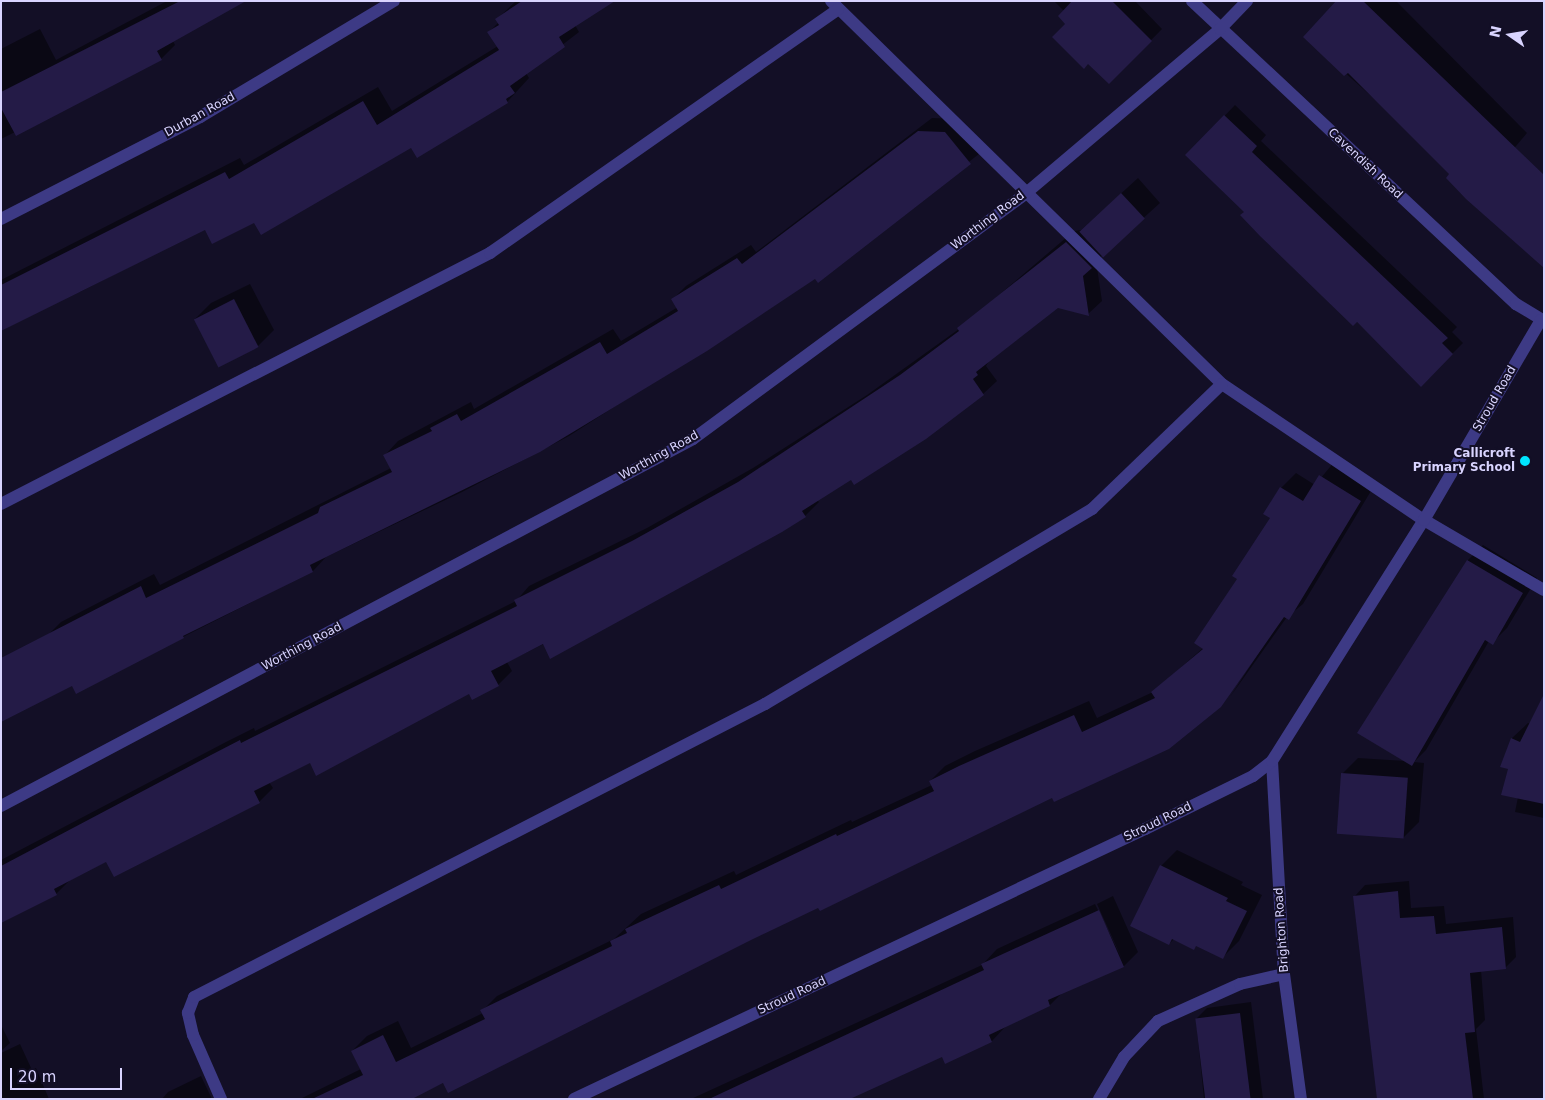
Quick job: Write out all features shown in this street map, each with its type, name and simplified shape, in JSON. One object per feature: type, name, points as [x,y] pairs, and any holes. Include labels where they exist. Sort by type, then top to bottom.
[{"type":"street","name":"Durban Road","points":[[1,219],[200,117],[394,1]]},
{"type":"street","name":"Cavendish Road","points":[[1192,1],[1516,304],[1542,320]]},
{"type":"street","name":"Worthing Road","points":[[1,806],[693,439],[1025,194],[1220,29],[1247,1]]},
{"type":"street","points":[[1,504],[490,253],[834,5],[1025,194],[1222,384],[1424,520],[1544,590]]},
{"type":"street","name":"Stroud Road","points":[[574,1099],[1145,829],[1253,776],[1272,761],[1424,520],[1542,320]]},
{"type":"street","points":[[221,1099],[192,1035],[188,1013],[194,997],[764,704],[1059,529],[1092,509],[1222,384]]},
{"type":"street","name":"Brighton Road","points":[[1272,761],[1284,974],[1301,1099]]},
{"type":"street","points":[[1099,1099],[1124,1057],[1158,1021],[1240,984],[1284,974]]},
{"type":"building","points":[[180,1],[246,1],[157,51],[162,60],[16,136],[1,108],[1,92]]},
{"type":"building","points":[[522,1],[615,1],[559,37],[565,47],[510,86],[515,93],[506,99],[508,103],[417,158],[411,148],[261,235],[254,223],[212,244],[205,230],[1,331],[1,285],[225,172],[229,179],[363,101],[377,125],[499,50],[487,32],[499,25],[495,19]]},
{"type":"building","points":[[1072,1],[1112,1],[1152,41],[1109,84],[1088,64],[1084,69],[1052,37],[1065,24],[1058,16]]},
{"type":"building","points":[[1336,1],[1363,1],[1544,175],[1544,268],[1466,199],[1446,178],[1449,174],[1348,73],[1344,76],[1303,37]]},
{"type":"building","points":[[1224,115],[1257,146],[1252,152],[1448,338],[1442,343],[1453,354],[1421,387],[1357,322],[1353,326],[1260,236],[1240,215],[1244,212],[1185,155]]},
{"type":"building","points":[[918,131],[945,132],[971,164],[818,283],[815,279],[707,351],[540,452],[310,565],[313,572],[183,636],[184,638],[76,694],[72,686],[1,722],[1,658],[141,586],[146,598],[318,513],[320,507],[392,472],[383,455],[432,431],[430,428],[457,414],[461,421],[600,342],[607,354],[678,311],[671,299],[737,258],[742,264]]},
{"type":"building","points":[[1121,193],[1145,219],[1103,257],[1079,232]]},
{"type":"building","points":[[1066,242],[1092,268],[1083,276],[1089,316],[1058,308],[976,372],[978,375],[973,379],[984,395],[926,439],[854,485],[851,480],[802,511],[806,517],[550,659],[543,644],[491,671],[499,686],[472,700],[469,694],[316,776],[310,763],[254,791],[260,803],[114,877],[106,862],[54,889],[57,895],[1,923],[1,866],[240,740],[241,743],[517,606],[514,600],[632,541],[738,482],[900,375],[959,331],[957,328]]},
{"type":"building","points":[[234,299],[259,347],[218,368],[194,319]]},
{"type":"building","points":[[1319,475],[1361,501],[1289,620],[1284,617],[1221,707],[1169,749],[1054,802],[1052,798],[820,911],[818,908],[448,1093],[443,1083],[412,1099],[312,1099],[363,1075],[351,1051],[383,1035],[396,1062],[485,1019],[480,1010],[612,946],[610,941],[627,933],[625,929],[719,885],[721,889],[836,834],[837,836],[934,791],[929,781],[959,766],[1074,715],[1082,732],[1155,698],[1151,692],[1203,649],[1194,643],[1237,579],[1232,576],[1270,518],[1263,514],[1280,487],[1303,501]]},
{"type":"building","points":[[1467,560],[1523,593],[1493,645],[1485,640],[1412,766],[1357,733]]},
{"type":"building","points":[[1544,694],[1544,804],[1501,795],[1508,769],[1500,767],[1511,738],[1520,742]]},
{"type":"building","points":[[1341,773],[1408,778],[1404,839],[1337,834]]},
{"type":"building","points":[[1160,865],[1228,898],[1226,901],[1247,911],[1223,959],[1196,946],[1194,950],[1172,939],[1169,945],[1130,926]]},
{"type":"building","points":[[1398,891],[1400,918],[1434,916],[1436,934],[1502,927],[1506,969],[1470,973],[1475,1032],[1465,1033],[1473,1099],[1377,1099],[1353,896]]},
{"type":"building","points":[[1099,910],[1124,967],[1048,1000],[1050,1006],[989,1035],[992,1042],[945,1064],[942,1057],[850,1099],[709,1099],[984,970],[981,964]]},
{"type":"building","points":[[1240,1013],[1251,1099],[1205,1099],[1195,1018]]},
{"type":"place","name":"Callicroft Primary School","points":[[1525,461]]}]
